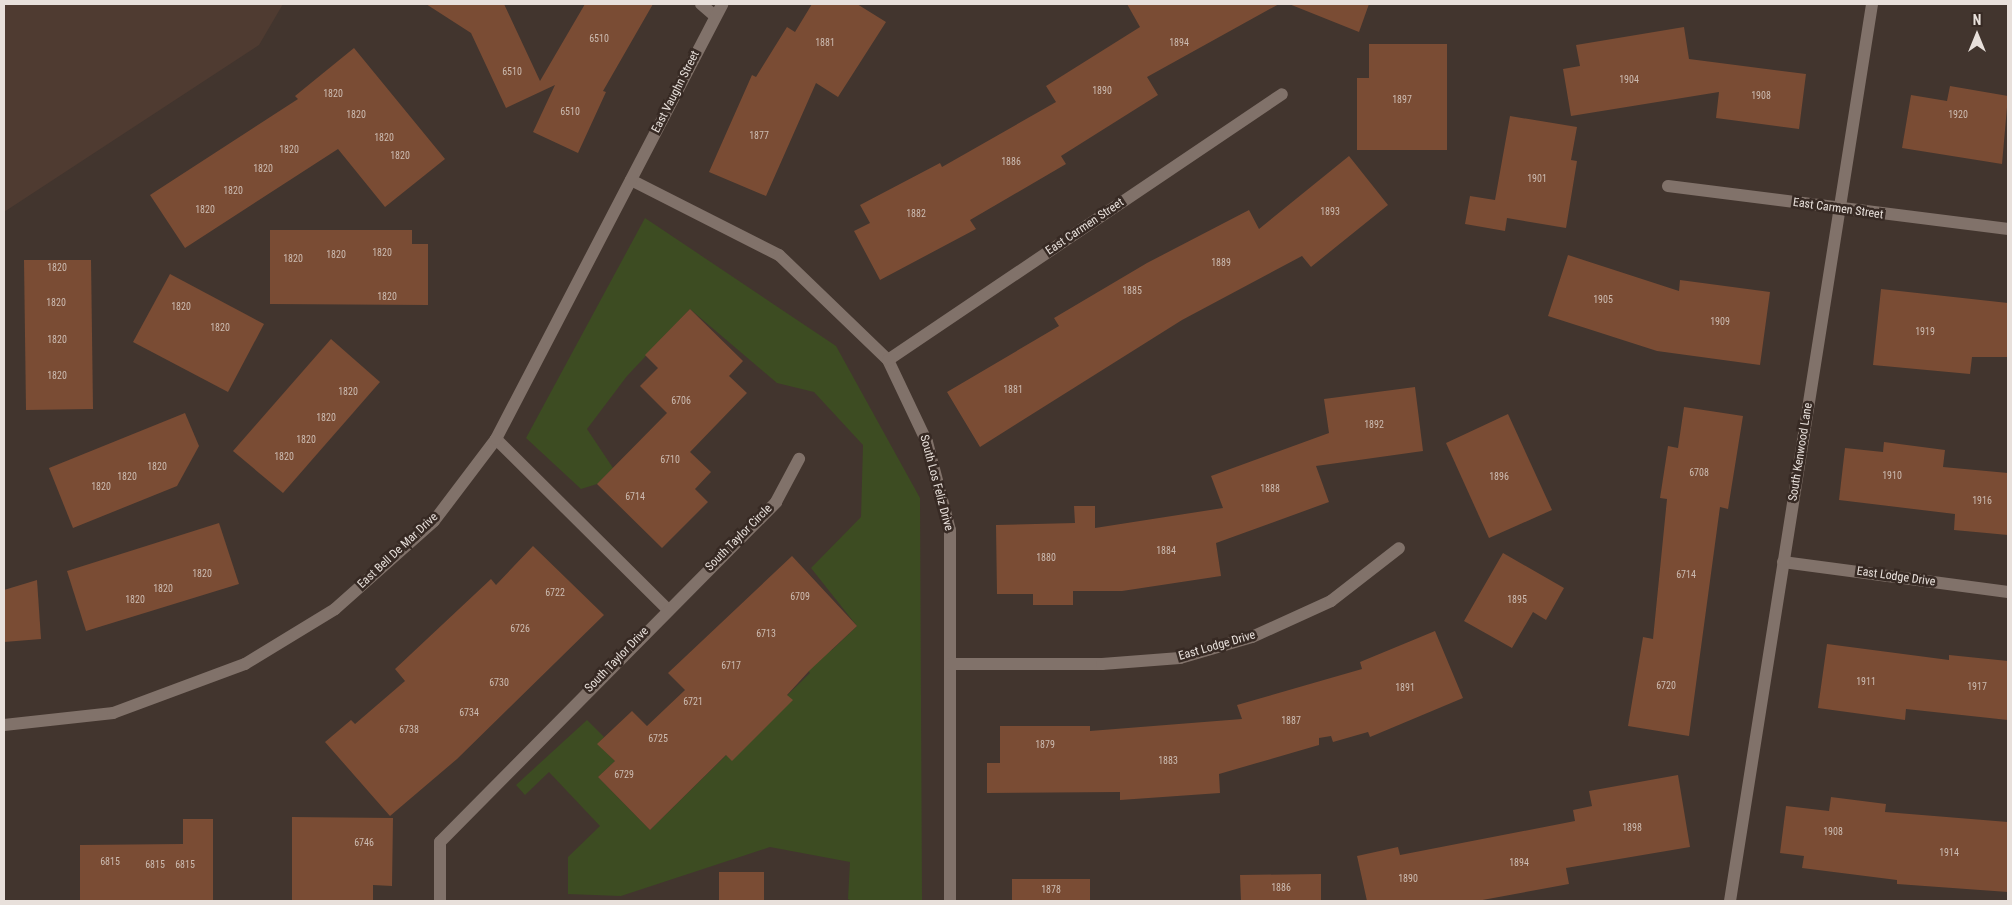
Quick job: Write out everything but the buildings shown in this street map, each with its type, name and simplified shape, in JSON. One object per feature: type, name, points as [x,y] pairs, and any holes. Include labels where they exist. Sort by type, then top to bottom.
[{"type":"street","points":[[701,4],[715,16]]},
{"type":"street","name":"East Vaughn Street","points":[[631,180],[722,4]]},
{"type":"street","name":"South Kenwood Lane","points":[[1730,901],[1872,4]]},
{"type":"street","name":"East Carmen Street","points":[[888,360],[1282,94]]},
{"type":"street","name":"South Los Feliz Drive","points":[[631,180],[779,255],[888,360],[927,442],[950,530],[950,901]]},
{"type":"street","name":"East Bell De Mar Drive","points":[[4,725],[113,713],[245,664],[335,609],[426,528],[496,439],[631,180]]},
{"type":"street","name":"East Carmen Street","points":[[1668,186],[1840,210],[2008,229]]},
{"type":"street","points":[[496,439],[667,609]]},
{"type":"street","name":"South Taylor Circle","points":[[667,609],[776,502],[799,459]]},
{"type":"street","name":"East Lodge Drive","points":[[950,664],[1102,664],[1180,658],[1252,637],[1331,601],[1399,548]]},
{"type":"street","name":"East Lodge Drive","points":[[1783,562],[2008,592]]},
{"type":"street","name":"South Taylor Drive","points":[[440,901],[440,842],[667,609]]},
{"type":"shaded area","points":[[4,4],[283,4],[259,45],[4,212]]},
{"type":"green space","points":[[645,218],[836,346],[920,498],[922,901],[852,901],[848,899],[850,862],[770,847],[621,896],[568,894],[568,857],[600,826],[549,772],[525,795],[516,785],[587,720],[604,737],[598,744],[615,761],[598,777],[650,830],[810,673],[799,661],[832,650],[857,626],[811,568],[861,517],[863,445],[814,392],[777,383],[690,309],[627,376],[587,429],[613,468],[597,484],[581,489],[526,438]]}]
